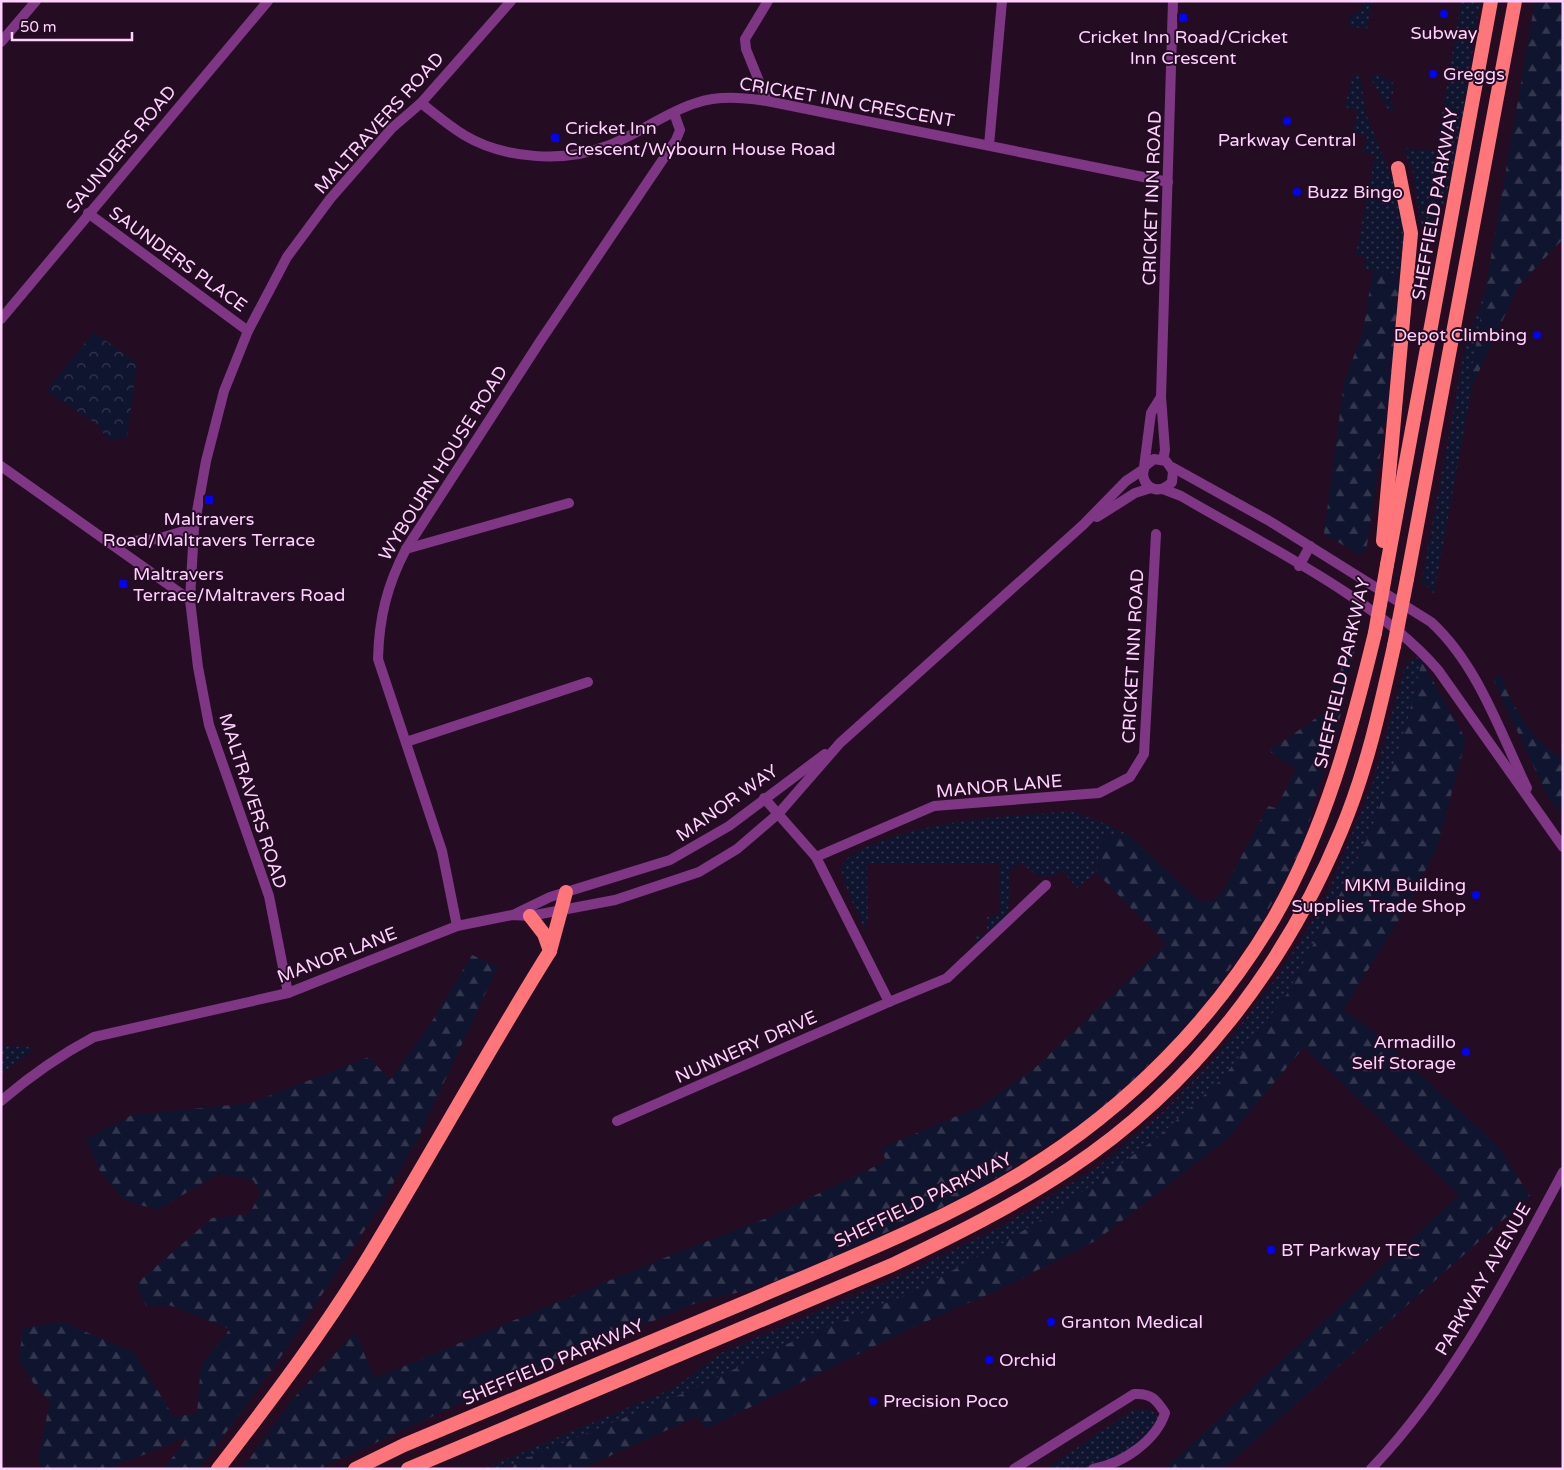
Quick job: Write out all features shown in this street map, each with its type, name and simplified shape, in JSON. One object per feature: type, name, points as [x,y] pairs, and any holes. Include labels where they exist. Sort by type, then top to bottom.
[{"type":"highway","name":"SHEFFIELD PARKWAY","points":[[355,1469],[404,1445],[907,1233],[1026,1170],[1075,1138],[1121,1102],[1204,1017],[1240,969],[1278,909],[1308,850],[1332,792],[1346,747],[1375,633],[1384,564],[1491,1]]},
{"type":"highway","points":[[408,1469],[892,1265],[967,1229],[1071,1168],[1138,1117],[1193,1063],[1241,1007],[1295,924],[1328,859],[1350,806],[1372,740],[1394,646],[1407,579],[1515,1]]},
{"type":"highway","points":[[1384,564],[1411,233],[1398,168]]},
{"type":"highway","points":[[218,1469],[307,1352],[371,1254],[505,1022],[550,951],[566,892]]},
{"type":"highway","points":[[530,916],[544,934],[550,951]]},
{"type":"street","points":[[1,42],[36,1]]},
{"type":"street","name":"SAUNDERS ROAD","points":[[1,319],[88,213],[268,1]]},
{"type":"street","name":"MALTRAVERS ROAD","points":[[288,993],[269,896],[209,725],[190,600],[194,528],[206,462],[224,392],[248,331],[287,257],[319,214],[392,128],[421,103],[511,1]]},
{"type":"street","points":[[767,100],[746,49],[745,39],[768,1]]},
{"type":"street","points":[[989,145],[1002,1]]},
{"type":"street","name":"CRICKET INN ROAD","points":[[1163,460],[1165,450],[1161,396],[1173,1]]},
{"type":"street","name":"CRICKET INN CRESCENT","points":[[421,103],[463,135],[476,141],[503,150],[546,156],[577,154],[608,146],[693,104],[721,97],[767,100],[1168,182]]},
{"type":"street","name":"WYBOURN HOUSE ROAD","points":[[458,926],[442,851],[378,659],[379,630],[384,603],[392,575],[406,549],[541,340],[676,140],[680,130],[674,113]]},
{"type":"street","name":"SAUNDERS PLACE","points":[[88,213],[248,331]]},
{"type":"street","name":"CRICKET INN ROAD","points":[[1144,467],[1151,413],[1161,396]]},
{"type":"street","name":"MANOR WAY","points":[[512,915],[550,897],[670,860],[729,826],[840,743],[1083,525],[1126,482],[1154,459],[1163,460]]},
{"type":"street","points":[[1163,460],[1310,546],[1423,617],[1452,643],[1485,700],[1538,812],[1563,847]]},
{"type":"street","points":[[1,466],[190,600]]},
{"type":"street","points":[[1144,467],[1144,480],[1151,488]]},
{"type":"street","points":[[1163,489],[1172,482],[1174,475],[1172,467]]},
{"type":"street","name":"MANOR WAY","points":[[1083,525],[1135,493],[1151,488],[1163,489],[1181,496],[1351,596],[1422,652],[1438,670],[1538,812]]},
{"type":"street","points":[[406,549],[569,503]]},
{"type":"street","points":[[109,543],[157,539],[194,528]]},
{"type":"street","name":"CRICKET INN ROAD","points":[[1130,776],[1144,754],[1156,534]]},
{"type":"street","points":[[1299,566],[1310,546]]},
{"type":"street","points":[[406,742],[588,682]]},
{"type":"street","name":"MANOR WAY","points":[[699,872],[737,848],[778,813],[840,743]]},
{"type":"street","name":"MANOR LANE","points":[[816,857],[934,806],[1099,794],[1130,776]]},
{"type":"street","points":[[764,798],[816,857],[889,1002]]},
{"type":"street","name":"MANOR LANE","points":[[1,1101],[31,1075],[69,1050],[94,1037],[288,993],[458,926],[512,915],[530,916],[615,900],[699,872]]},
{"type":"street","name":"NUNNERY DRIVE","points":[[617,1121],[947,978],[1046,885]]},
{"type":"street","name":"PARKWAY AVENUE","points":[[1371,1469],[1456,1361],[1498,1294],[1563,1172]]},
{"type":"street","points":[[1016,1467],[1134,1394],[1146,1393],[1155,1399],[1165,1413],[1160,1426],[1148,1441],[1108,1466],[1093,1469]]},
{"type":"street","points":[[1016,1467],[1030,1469]]},
{"type":"green space","points":[[1364,1],[1372,1],[1367,29],[1348,26],[1350,16],[1360,11]]},
{"type":"green space","points":[[1461,1],[1480,1],[1461,128],[1446,198],[1431,235],[1424,234],[1421,226],[1413,173],[1404,148],[1436,151]]},
{"type":"green space","points":[[1535,1],[1563,1],[1563,239],[1519,285],[1472,386],[1469,385]]},
{"type":"green space","points":[[1378,73],[1393,83],[1394,91],[1390,99],[1394,110],[1390,113],[1371,79],[1371,76]]},
{"type":"green space","points":[[1353,74],[1360,76],[1366,114],[1399,195],[1403,229],[1402,275],[1364,269],[1366,257],[1356,255],[1375,155],[1363,152],[1367,137],[1353,133],[1358,110],[1345,107]]},
{"type":"green space","points":[[1373,270],[1402,275],[1398,334],[1366,552],[1363,550],[1362,556],[1324,534],[1344,383],[1363,331]]},
{"type":"green space","points":[[1485,291],[1469,385],[1472,386],[1434,594],[1422,580],[1465,347]]},
{"type":"green space","points":[[94,332],[137,363],[127,437],[117,440],[107,439],[98,425],[46,391]]},
{"type":"green space","points":[[1350,638],[1357,640],[1347,682],[1345,700],[1300,853],[1254,935],[1191,1023],[1092,1117],[995,1179],[947,1205],[792,1275],[749,1290],[701,1301],[495,1387],[320,1469],[242,1469],[292,1400],[355,1332],[374,1377],[390,1372],[659,1260],[772,1216],[886,1161],[881,1148],[983,1105],[1037,1066],[1166,944],[1096,872],[1102,834],[1128,835],[1200,901],[1212,901],[1223,891],[1268,806],[1276,808],[1296,770],[1269,751],[1329,709]]},
{"type":"green space","points":[[1416,657],[1422,661],[1407,722],[1376,818],[1350,875],[1287,994],[1222,1079],[1158,1137],[1059,1209],[993,1249],[908,1294],[787,1344],[689,1391],[501,1469],[483,1469],[674,1388],[721,1353],[895,1278],[1002,1226],[1096,1168],[1163,1112],[1207,1067],[1236,1031],[1277,977],[1307,930],[1329,890],[1373,782],[1405,666]]},
{"type":"green space","points":[[1422,661],[1465,738],[1465,743],[1437,848],[1402,915],[1343,1010],[1369,1027],[1499,1147],[1530,1196],[1225,1467],[1226,1469],[1165,1469],[1459,1195],[1304,1047],[1227,1139],[1097,1240],[996,1291],[909,1329],[706,1429],[698,1416],[581,1469],[501,1469],[689,1391],[787,1344],[908,1294],[993,1249],[1059,1209],[1158,1137],[1222,1079],[1287,994],[1350,875],[1376,818],[1407,722]]},
{"type":"green space","points":[[1501,673],[1510,697],[1523,720],[1540,741],[1559,758],[1563,739],[1563,815],[1548,797],[1493,679]]},
{"type":"green space","points":[[1070,811],[1106,824],[1128,835],[1102,834],[1096,872],[1077,888],[1062,870],[1050,876],[1040,876],[1021,862],[1010,870],[1008,916],[977,944],[976,936],[987,934],[987,917],[999,916],[999,863],[867,863],[868,917],[865,930],[847,888],[842,871],[844,862],[853,854],[893,837],[943,825]]},
{"type":"green space","points":[[472,955],[498,966],[420,1134],[383,1202],[272,1370],[199,1469],[164,1469],[187,1437],[109,1469],[43,1469],[38,1460],[50,1401],[37,1389],[19,1359],[23,1328],[62,1322],[134,1352],[174,1417],[197,1413],[201,1365],[230,1329],[169,1305],[146,1306],[136,1284],[212,1218],[249,1214],[261,1193],[253,1180],[218,1174],[157,1210],[124,1200],[100,1171],[86,1139],[132,1115],[251,1103],[369,1057],[390,1080],[431,1023]]},
{"type":"green space","points":[[1,1046],[31,1047],[34,1049],[1,1074]]},
{"type":"green space","points":[[1134,1409],[1150,1410],[1159,1416],[1159,1427],[1128,1452],[1110,1463],[1093,1469],[1046,1469]]},
{"type":"place","name":"Subway","points":[[1444,14]]},
{"type":"place","name":"Cricket Inn Road/Cricket Inn Crescent","points":[[1183,18]]},
{"type":"place","name":"Greggs","points":[[1433,74]]},
{"type":"place","name":"Parkway Central","points":[[1287,121]]},
{"type":"place","name":"Cricket Inn Crescent/Wybourn House Road","points":[[555,138]]},
{"type":"place","name":"Buzz Bingo","points":[[1297,192]]},
{"type":"place","name":"Depot Climbing","points":[[1537,335]]},
{"type":"place","name":"Maltravers Road/Maltravers Terrace","points":[[209,500]]},
{"type":"place","name":"Maltravers Terrace/Maltravers Road","points":[[123,584]]},
{"type":"place","name":"MKM Building Supplies Trade Shop","points":[[1476,895]]},
{"type":"place","name":"Armadillo Self Storage","points":[[1466,1052]]},
{"type":"place","name":"BT Parkway TEC","points":[[1271,1250]]},
{"type":"place","name":"Granton Medical","points":[[1051,1322]]},
{"type":"place","name":"Orchid","points":[[989,1360]]},
{"type":"place","name":"Precision Poco","points":[[873,1401]]}]
